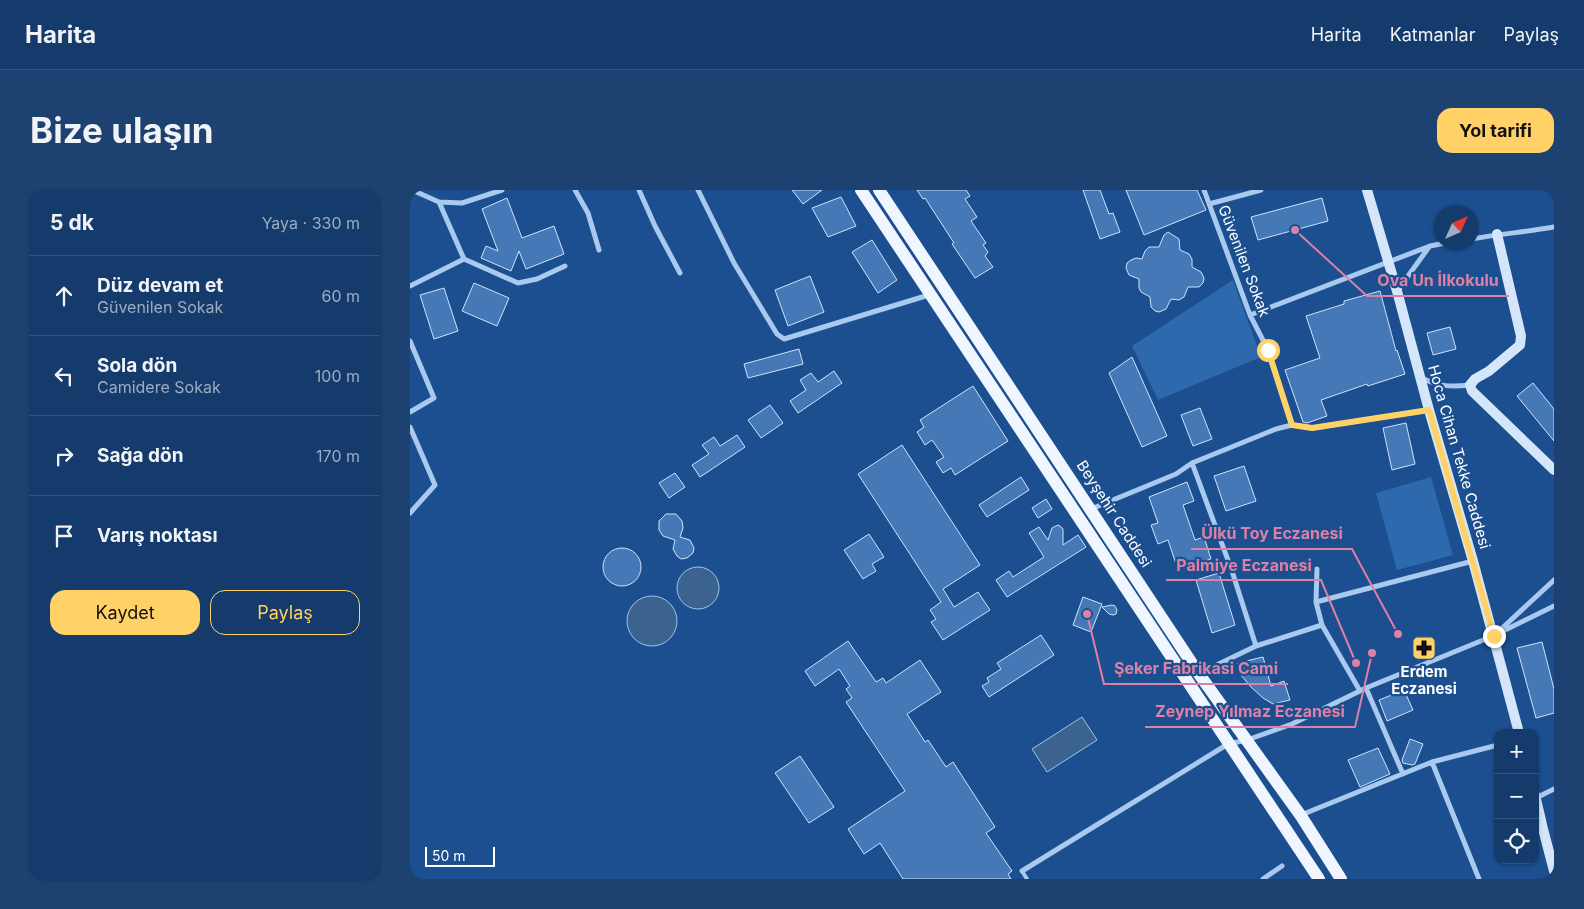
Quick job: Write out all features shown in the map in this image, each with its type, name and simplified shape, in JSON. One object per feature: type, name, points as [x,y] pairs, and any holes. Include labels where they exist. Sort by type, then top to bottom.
[{"type":"main road","points":[[860,190],[1319,879]]},
{"type":"main road","name":"Beyşehir Caddesi","points":[[879,190],[1200,674],[1301,816],[1341,879]]},
{"type":"street","points":[[412,190],[439,202],[462,203],[502,190]]},
{"type":"street","points":[[575,190],[588,213],[599,250]]},
{"type":"street","points":[[638,190],[680,273]]},
{"type":"street","points":[[698,190],[734,263],[776,334],[784,339],[930,295]]},
{"type":"street","name":"Güvenilen Sokak","points":[[1204,190],[1250,315],[1268,350],[1292,425]]},
{"type":"street","points":[[1209,204],[1261,190]]},
{"type":"street","name":"Hoca Cihan Tekke Caddesi","points":[[1367,190],[1494,636],[1518,729]]},
{"type":"street","points":[[439,202],[464,260],[518,283],[537,279],[565,266]]},
{"type":"street","points":[[1479,238],[1497,234],[1516,234],[1554,227]]},
{"type":"street","points":[[1420,377],[1450,388],[1470,385],[1475,379],[1489,371],[1520,345],[1521,336],[1497,234]]},
{"type":"street","points":[[1250,315],[1434,245]]},
{"type":"street","points":[[1397,291],[1430,246]]},
{"type":"street","points":[[410,286],[464,260]]},
{"type":"street","points":[[410,341],[434,398],[410,412]]},
{"type":"street","points":[[1470,385],[1472,391],[1554,470]]},
{"type":"street","points":[[1091,509],[1176,474],[1192,463],[1276,429],[1292,425],[1312,428],[1321,427],[1429,410]]},
{"type":"street","points":[[410,427],[435,485],[410,513]]},
{"type":"street","points":[[1192,463],[1232,571],[1256,646]]},
{"type":"street","points":[[1316,602],[1472,561]]},
{"type":"street","points":[[1318,569],[1316,602],[1322,625],[1360,691]]},
{"type":"street","points":[[1494,636],[1554,580]]},
{"type":"street","points":[[1022,871],[1228,744],[1247,740],[1300,720],[1366,688],[1494,636],[1554,606]]},
{"type":"street","points":[[1200,674],[1256,646],[1322,625]]},
{"type":"street","points":[[1366,688],[1403,774]]},
{"type":"street","points":[[1301,816],[1432,762],[1494,746]]},
{"type":"street","points":[[1432,762],[1479,879]]},
{"type":"street","points":[[1539,795],[1554,789]]},
{"type":"street","points":[[1539,812],[1554,871]]},
{"type":"street","points":[[1263,879],[1282,866]]},
{"type":"lane","points":[[1022,871],[1028,879]]},
{"type":"shaded area","points":[[1233,280],[1261,357],[1158,400],[1132,346]]},
{"type":"shaded area","points":[[1431,477],[1453,555],[1397,570],[1376,493]]},
{"type":"shaded area","points":[[698,567],[713,573],[719,588],[713,603],[698,609],[683,603],[677,588],[683,573]]},
{"type":"shaded area","points":[[652,596],[661,598],[672,607],[677,621],[675,630],[666,641],[652,646],[643,644],[632,635],[627,621],[629,612],[638,601]]},
{"type":"shaded area","points":[[1082,717],[1097,740],[1047,772],[1032,749]]},
{"type":"building","points":[[792,190],[822,190],[803,204]]},
{"type":"building","points":[[917,190],[966,190],[970,196],[965,199],[977,217],[971,221],[986,243],[983,245],[988,252],[985,256],[993,267],[975,278],[925,198],[923,199]]},
{"type":"building","points":[[1083,190],[1100,190],[1109,214],[1113,213],[1120,232],[1100,239]]},
{"type":"building","points":[[1126,190],[1197,190],[1206,210],[1144,235]]},
{"type":"building","points":[[841,197],[856,226],[828,237],[812,208]]},
{"type":"building","points":[[507,198],[522,238],[554,226],[564,254],[526,269],[519,251],[511,271],[481,258],[486,246],[498,251],[482,209]]},
{"type":"building","points":[[1322,198],[1328,221],[1258,240],[1251,217]]},
{"type":"building","points":[[1168,232],[1179,239],[1180,250],[1189,254],[1192,259],[1192,267],[1201,272],[1204,278],[1203,283],[1199,287],[1188,287],[1184,297],[1179,300],[1171,299],[1166,309],[1159,312],[1151,307],[1150,297],[1141,292],[1139,279],[1129,275],[1126,268],[1127,263],[1131,260],[1136,258],[1142,259],[1149,247],[1159,247],[1164,235]]},
{"type":"building","points":[[872,240],[897,280],[878,293],[852,252]]},
{"type":"building","points":[[810,276],[824,312],[788,326],[775,290]]},
{"type":"building","points":[[474,283],[509,298],[497,326],[462,311]]},
{"type":"building","points":[[444,288],[458,331],[434,339],[420,295]]},
{"type":"building","points":[[1380,291],[1396,351],[1405,374],[1368,386],[1367,384],[1321,400],[1327,416],[1307,423],[1303,422],[1285,370],[1320,358],[1306,316],[1344,304],[1344,301]]},
{"type":"building","points":[[1450,327],[1456,349],[1433,355],[1427,333]]},
{"type":"building","points":[[799,349],[803,364],[748,378],[744,364]]},
{"type":"building","points":[[1132,357],[1167,436],[1142,447],[1109,373]]},
{"type":"building","points":[[834,371],[842,383],[798,413],[790,401],[806,390],[800,380],[811,373],[818,382]]},
{"type":"building","points":[[1533,383],[1554,409],[1554,441],[1517,396]]},
{"type":"building","points":[[973,386],[1008,441],[955,475],[951,468],[943,473],[936,462],[944,457],[932,440],[925,445],[917,432],[924,427],[920,420]]},
{"type":"building","points":[[770,405],[783,423],[761,438],[748,420]]},
{"type":"building","points":[[1200,408],[1212,439],[1193,446],[1181,415]]},
{"type":"building","points":[[1406,423],[1415,464],[1392,470],[1383,428]]},
{"type":"building","points":[[737,435],[745,447],[700,477],[692,465],[709,454],[702,445],[714,437],[720,446]]},
{"type":"building","points":[[902,445],[980,565],[943,589],[954,607],[978,592],[990,610],[943,640],[931,622],[936,619],[930,610],[941,602],[858,474]]},
{"type":"building","points":[[1244,466],[1256,501],[1226,511],[1214,476]]},
{"type":"building","points":[[675,473],[685,487],[669,498],[659,483]]},
{"type":"building","points":[[1021,477],[1029,490],[987,517],[979,505]]},
{"type":"building","points":[[1187,482],[1194,501],[1183,505],[1195,540],[1204,537],[1211,559],[1178,570],[1168,540],[1158,544],[1151,525],[1158,523],[1149,497]]},
{"type":"building","points":[[1046,499],[1052,509],[1038,518],[1032,508]]},
{"type":"building","points":[[666,514],[676,514],[682,521],[683,528],[680,537],[690,540],[694,548],[693,553],[687,558],[681,559],[677,556],[673,549],[675,540],[663,536],[659,530],[659,521]]},
{"type":"building","points":[[1058,525],[1063,529],[1063,545],[1078,535],[1086,547],[1007,597],[996,580],[1009,571],[1013,577],[1044,557],[1029,533],[1039,527],[1048,540],[1052,528]]},
{"type":"building","points":[[869,534],[884,557],[872,564],[876,571],[863,579],[844,550]]},
{"type":"building","points":[[622,548],[635,554],[641,567],[635,580],[622,586],[609,580],[603,567],[609,554]]},
{"type":"building","points":[[1219,573],[1235,625],[1212,633],[1196,580]]},
{"type":"building","points":[[1083,597],[1102,604],[1091,632],[1073,625]]},
{"type":"building","points":[[1112,605],[1117,610],[1116,614],[1113,615],[1109,614],[1102,607]]},
{"type":"building","points":[[1041,635],[1054,655],[989,697],[982,686],[989,682],[987,678],[1001,669],[997,663]]},
{"type":"building","points":[[848,641],[876,682],[883,678],[886,683],[920,660],[941,692],[907,714],[925,742],[928,740],[946,767],[953,762],[995,827],[986,833],[1012,871],[1008,874],[1011,879],[903,879],[880,843],[864,854],[848,829],[905,791],[846,702],[852,698],[846,689],[850,686],[839,669],[815,686],[805,671]]},
{"type":"building","points":[[1542,642],[1554,689],[1554,713],[1536,718],[1517,648]]},
{"type":"building","points":[[1263,657],[1271,686],[1284,681],[1290,700],[1273,704],[1263,698],[1240,674],[1238,663]]},
{"type":"building","points":[[1404,690],[1413,710],[1387,721],[1379,700]]},
{"type":"building","points":[[1410,739],[1423,744],[1415,764],[1412,765],[1403,763],[1402,760]]},
{"type":"building","points":[[1378,748],[1390,774],[1360,787],[1348,760]]},
{"type":"building","points":[[800,756],[834,807],[809,823],[775,773]]},
{"type":"place","name":"Ova Un İlkokulu","points":[[1295,230]]},
{"type":"place","name":"Şeker Fabrikasi Cami","points":[[1087,614]]},
{"type":"place","name":"Ülkü Toy Eczanesi","points":[[1398,634]]},
{"type":"place","name":"Erdem Eczanesi","points":[[1424,648]]},
{"type":"place","name":"Zeynep Yılmaz Eczanesi","points":[[1372,653]]},
{"type":"place","name":"Palmiye Eczanesi","points":[[1356,663]]},
{"type":"route","points":[[1268,350],[1292,425],[1312,428],[1429,410],[1494,636]]}]
